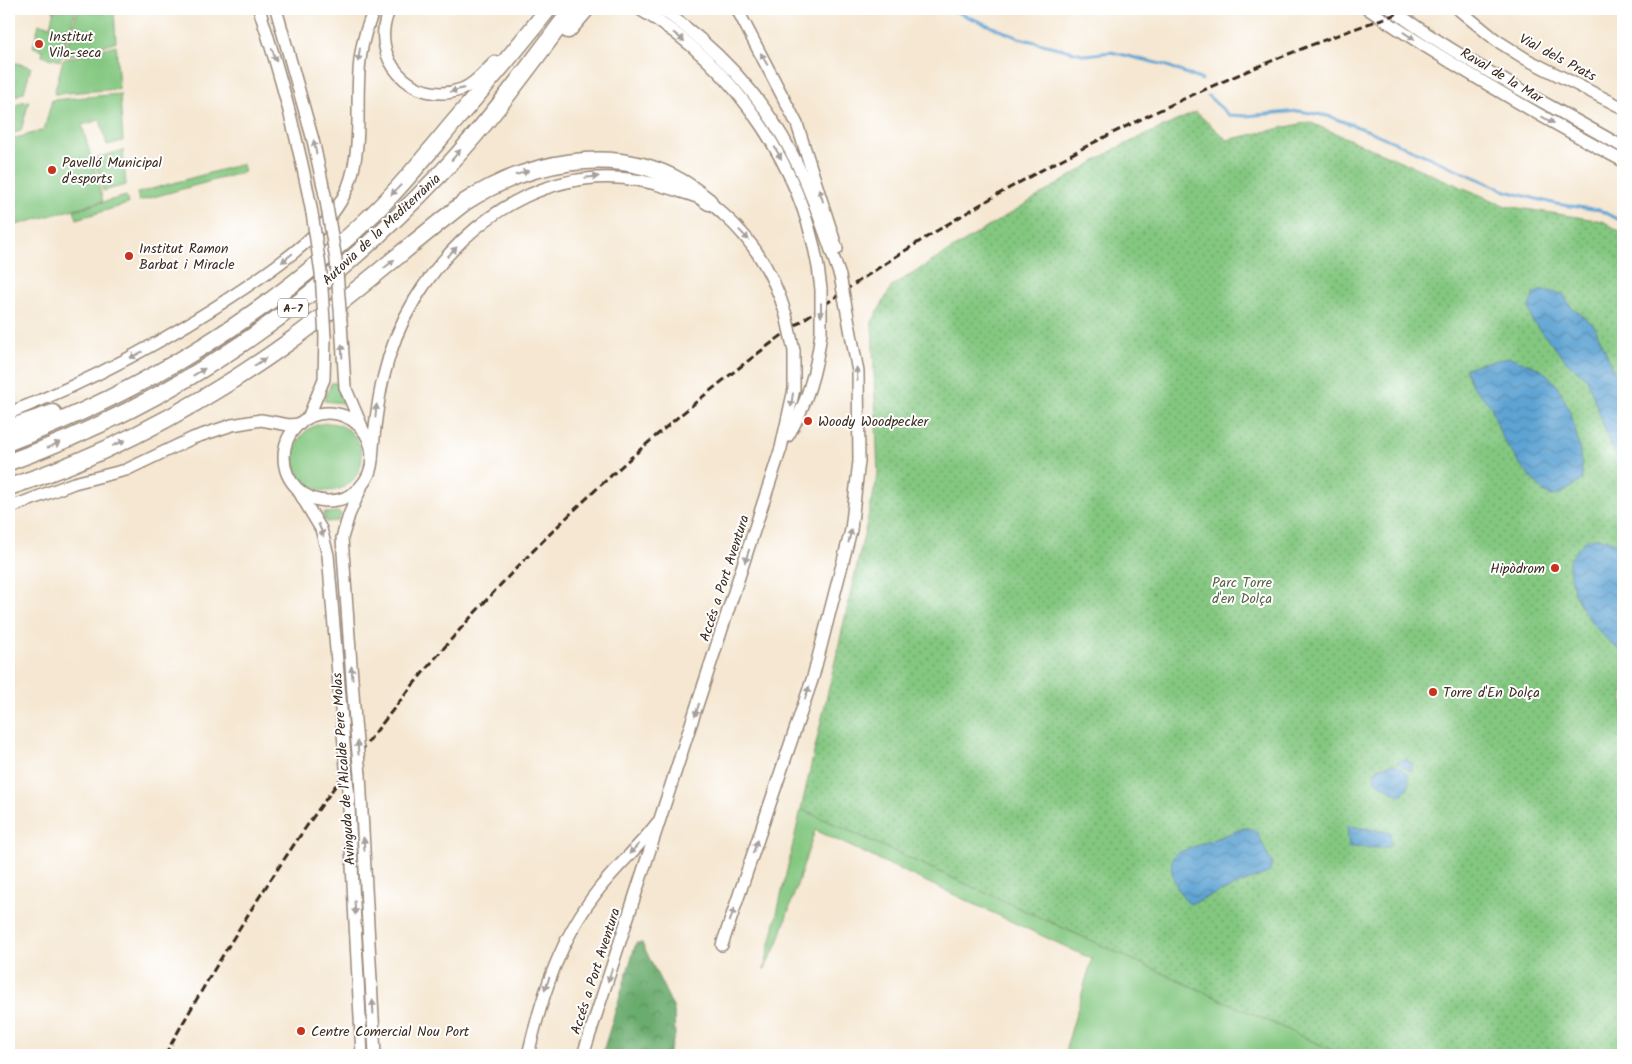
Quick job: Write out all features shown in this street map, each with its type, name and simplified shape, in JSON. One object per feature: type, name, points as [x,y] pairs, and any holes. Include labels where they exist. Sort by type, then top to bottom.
[{"type":"highway","points":[[473,100],[476,86],[537,9]]},
{"type":"highway","name":"Autovia de la Mediterrània","points":[[9,442],[81,413],[151,378],[267,304],[300,278],[374,213],[400,186],[548,9]]},
{"type":"highway","name":"Autovia de la Mediterrània","points":[[9,462],[49,448],[138,407],[206,368],[272,324],[331,278],[444,170],[521,78],[572,9]]},
{"type":"highway","points":[[521,78],[542,61],[586,9]]},
{"type":"highway","points":[[9,487],[61,468],[131,437],[232,381],[324,315],[465,202],[484,190],[518,174],[562,163],[583,161],[623,164],[664,174],[680,182],[709,202]]},
{"type":"highway","points":[[9,428],[50,415],[128,383],[151,378]]},
{"type":"street","points":[[259,9],[299,146],[321,273],[325,337],[324,378],[304,421],[291,434],[285,447]]},
{"type":"street","points":[[276,9],[313,140],[325,195],[336,260],[345,387],[369,440],[372,460]]},
{"type":"street","points":[[9,412],[83,382],[162,342],[212,311],[284,261],[322,224],[340,201],[351,174],[357,138],[360,50],[364,32],[375,9]]},
{"type":"street","points":[[390,9],[383,29],[385,48],[391,65],[408,83],[425,91],[455,91],[470,85],[495,62]]},
{"type":"street","points":[[639,9],[729,75],[759,102],[780,132],[798,166],[840,276]]},
{"type":"street","points":[[661,9],[703,41],[729,75],[772,143],[796,191],[814,242],[821,289],[820,332],[816,365],[801,415],[781,448]]},
{"type":"street","points":[[722,945],[812,677],[851,530],[859,461],[858,372],[840,276],[837,246],[806,146],[775,78],[737,9]]},
{"type":"street","name":"Raval de la Mar","points":[[1368,9],[1525,108],[1623,161]]},
{"type":"street","name":"Raval de la Mar","points":[[1391,9],[1419,29],[1526,94],[1623,147]]},
{"type":"street","name":"Vial dels Prats","points":[[1458,9],[1496,40],[1526,59],[1623,108]]},
{"type":"street","points":[[275,422],[284,435],[284,456],[287,473],[297,488],[312,498],[331,501],[354,493],[363,484],[371,469],[376,407],[380,387],[389,354],[401,325],[414,300],[435,270],[465,238],[483,223],[535,192],[567,180],[604,176],[638,179],[709,202]]},
{"type":"street","name":"Accés a Port Aventura","points":[[583,1055],[781,448],[794,389],[794,352],[786,314],[773,279],[750,241],[709,202]]},
{"type":"street","points":[[9,508],[74,483],[126,470],[193,438],[232,425],[261,420],[289,425],[318,415],[338,414],[348,418],[364,431]]},
{"type":"street","name":"Avinguda de l'Alcalde Pere Molas","points":[[363,484],[349,515],[342,538],[360,775],[375,1055]]},
{"type":"street","name":"Avinguda de l'Alcalde Pere Molas","points":[[297,488],[321,529],[328,555],[348,789],[362,1055]]},
{"type":"street","name":"Accés a Port Aventura","points":[[528,1055],[539,1006],[556,959],[567,938],[598,889],[650,832],[664,811]]},
{"type":"green space","points":[[51,9],[76,9],[60,61],[42,56],[43,50],[33,47],[39,24],[50,26],[54,10]]},
{"type":"green space","points":[[78,9],[114,9],[116,42],[64,57]]},
{"type":"green space","points":[[116,45],[119,89],[54,94],[63,60]]},
{"type":"green space","points":[[9,61],[31,67],[24,92],[9,99]]},
{"type":"green space","name":"Pavelló Municipal d'esports","points":[[120,94],[123,141],[107,145],[100,120],[82,125],[103,201],[9,227],[9,140],[44,130],[52,100]]},
{"type":"green space","points":[[29,101],[21,131],[9,134],[9,109],[22,102]]},
{"type":"green space","name":"Parc Torre d'en Dolça","points":[[1196,112],[1227,140],[1309,122],[1506,206],[1603,221],[1623,233],[1623,1055],[1343,1055],[801,809],[878,474],[872,322],[892,286],[1115,149]]},
{"type":"green space","points":[[123,150],[126,185],[103,191],[94,159]]},
{"type":"green space","points":[[242,164],[244,172],[139,201],[137,193]]},
{"type":"green space","points":[[126,196],[128,204],[77,219],[74,210]]},
{"type":"green space","points":[[331,383],[337,383],[343,403],[324,401]]},
{"type":"green space","points":[[328,423],[341,425],[352,433],[360,444],[362,457],[360,470],[352,481],[341,489],[328,491],[315,489],[304,481],[296,470],[294,457],[296,444],[304,433],[315,425]]},
{"type":"green space","points":[[339,512],[341,514],[338,521],[326,522],[324,513]]},
{"type":"green space","points":[[801,809],[1343,1055],[1064,1055],[1092,959],[815,830],[778,943],[764,970]]},
{"type":"green space","points":[[636,943],[642,943],[674,1009],[675,1035],[668,1055],[602,1055]]},
{"type":"water","points":[[1544,290],[1563,294],[1571,307],[1594,325],[1623,391],[1623,460],[1619,459],[1612,449],[1587,379],[1567,362],[1532,321],[1529,307],[1534,293]]},
{"type":"water","points":[[1510,357],[1545,373],[1554,382],[1568,407],[1580,454],[1582,480],[1561,494],[1552,496],[1545,493],[1524,470],[1500,433],[1491,406],[1472,386],[1465,369]]},
{"type":"water","points":[[1594,538],[1606,539],[1623,546],[1623,654],[1593,624],[1578,601],[1573,588],[1569,560],[1584,542]]},
{"type":"water","points":[[1406,759],[1412,764],[1412,770],[1408,770],[1396,762]]},
{"type":"water","points":[[1392,764],[1399,766],[1409,776],[1409,785],[1401,796],[1375,781],[1374,772],[1380,767]]},
{"type":"water","points":[[1349,826],[1390,832],[1391,846],[1379,848],[1349,847],[1347,828]]},
{"type":"water","points":[[1244,828],[1254,829],[1257,832],[1272,864],[1270,872],[1190,904],[1186,901],[1175,883],[1172,869],[1173,857],[1177,853]]},
{"type":"waterway","points":[[933,9],[952,10],[1019,38],[1086,55],[1111,52],[1165,65],[1202,80]]},
{"type":"waterway","points":[[1208,96],[1229,115],[1246,116],[1299,111],[1328,116],[1369,131],[1506,191],[1556,204],[1600,210],[1623,222]]},
{"type":"railway","points":[[165,1055],[222,957],[282,862],[347,769],[382,724],[417,680],[518,567],[627,462],[744,364],[867,276],[997,195],[1131,124],[1269,62],[1411,9]]},
{"type":"place","name":"Institut Vila-seca","points":[[39,44]]},
{"type":"place","name":"Pavelló Municipal d'esports","points":[[52,170]]},
{"type":"place","name":"Institut Ramon Barbat i Miracle","points":[[129,256]]},
{"type":"place","name":"Woody Woodpecker","points":[[808,421]]},
{"type":"place","name":"Hipòdrom","points":[[1555,568]]},
{"type":"place","name":"Torre d'En Dolça","points":[[1433,692]]},
{"type":"place","name":"Centre Comercial Nou Port","points":[[301,1031]]}]
